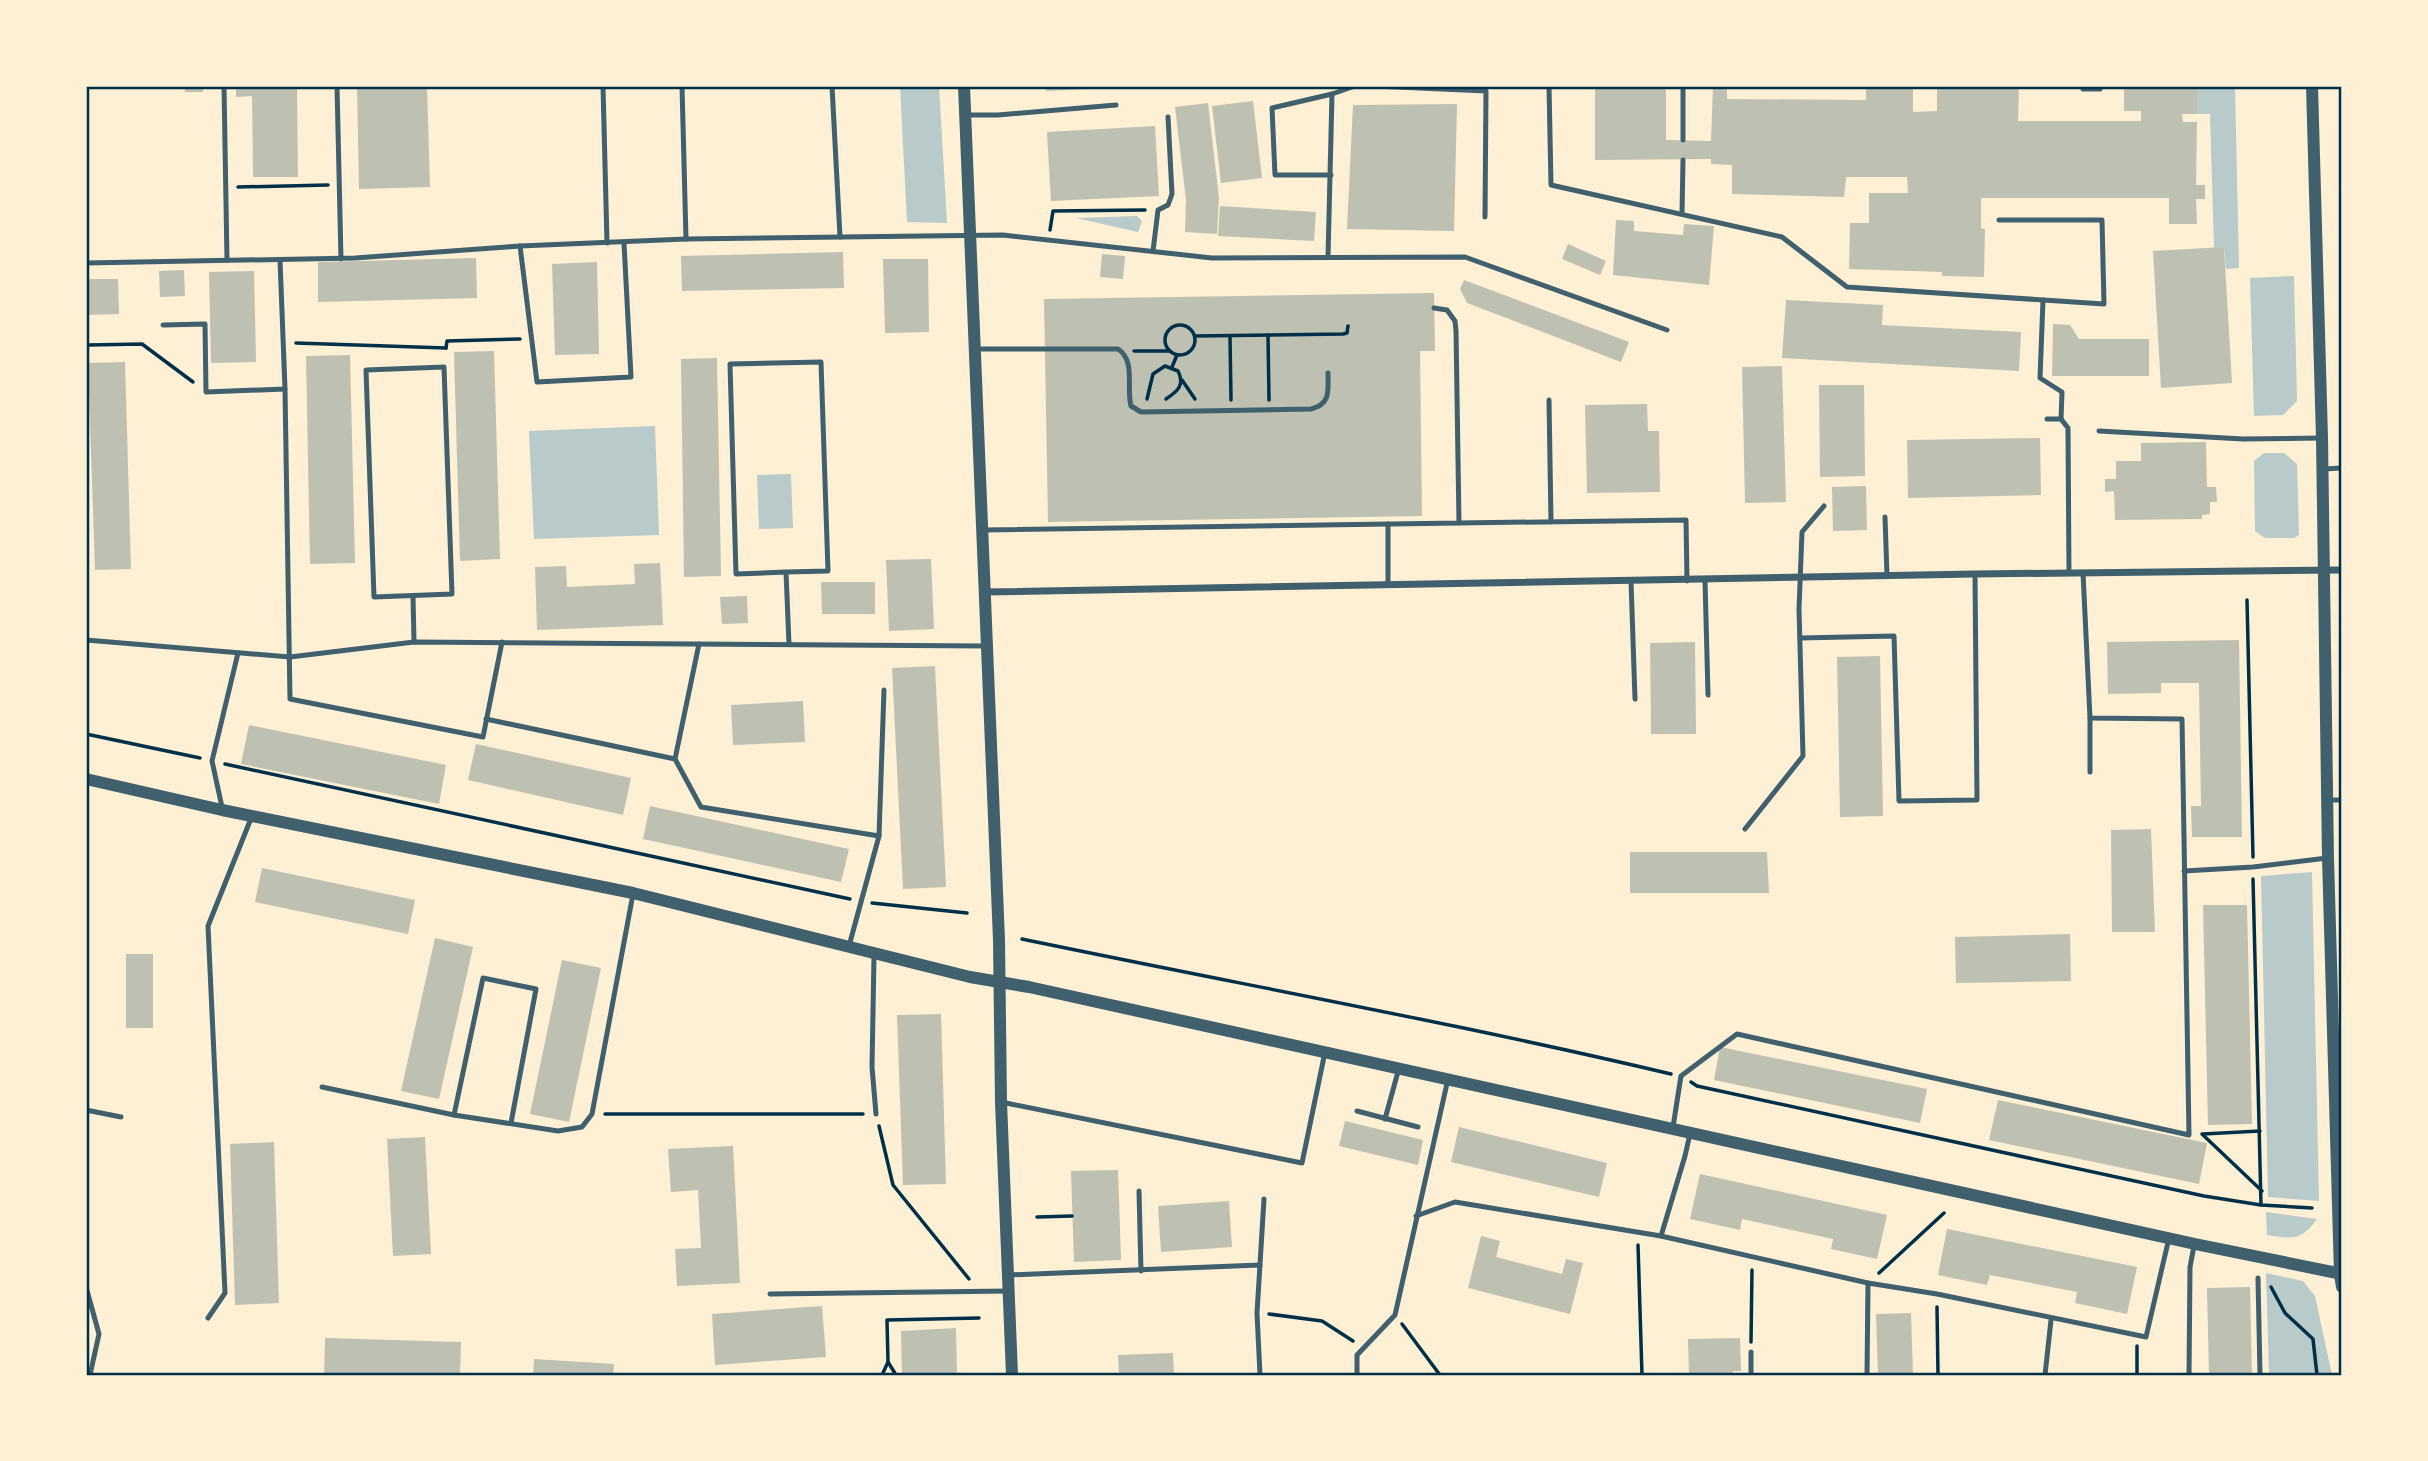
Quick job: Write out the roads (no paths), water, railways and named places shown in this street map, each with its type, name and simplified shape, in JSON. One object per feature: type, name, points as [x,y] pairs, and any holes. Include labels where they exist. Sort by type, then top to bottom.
[{"type":"street","points":[[964,86],[976,349],[1012,1375]]},
{"type":"street","points":[[86,779],[222,810],[633,893],[970,977],[999,980],[2342,1278],[2339,1114],[2328,858],[2323,469],[2312,86]]},
{"type":"street","points":[[985,592],[2342,570]]},
{"type":"lane","points":[[224,86],[227,260]]},
{"type":"lane","points":[[337,86],[341,259]]},
{"type":"lane","points":[[603,86],[607,243]]},
{"type":"lane","points":[[682,86],[686,239]]},
{"type":"lane","points":[[832,86],[840,237]]},
{"type":"lane","points":[[1331,176],[1275,175],[1272,108],[1355,86]]},
{"type":"lane","points":[[1374,86],[1486,91],[1485,217]]},
{"type":"lane","points":[[1549,86],[1550,185],[1782,237],[1847,287],[2105,304],[2102,220],[1999,220]]},
{"type":"lane","points":[[1683,86],[1683,140]]},
{"type":"lane","points":[[2083,89],[2100,89],[2100,86]]},
{"type":"lane","points":[[1328,257],[1332,94]]},
{"type":"lane","points":[[967,115],[1116,105]]},
{"type":"lane","points":[[1153,251],[1158,210],[1168,205],[1172,194],[1168,117]]},
{"type":"lane","points":[[1682,214],[1683,160]]},
{"type":"lane","points":[[86,263],[341,259],[520,246],[686,239],[1003,235],[1212,258],[1465,257],[1667,330]]},
{"type":"lane","points":[[520,246],[537,382],[631,377],[624,243]]},
{"type":"lane","points":[[280,260],[290,699],[482,737],[502,642]]},
{"type":"lane","points":[[2043,300],[2040,378],[2062,392],[2061,419],[2068,428],[2069,573]]},
{"type":"lane","points":[[1434,308],[1447,310],[1455,321],[1457,331],[1460,523]]},
{"type":"lane","points":[[163,325],[205,324],[206,392],[285,389]]},
{"type":"lane","points":[[976,349],[1108,348],[1122,351],[1129,367],[1131,406],[1146,411],[1311,409],[1318,407],[1328,397],[1328,373]]},
{"type":"lane","points":[[821,362],[828,571],[786,572],[736,574],[730,364],[821,362]]},
{"type":"lane","points":[[444,367],[452,594],[413,596],[374,597],[366,370],[444,367]]},
{"type":"lane","points":[[1549,400],[1551,522]]},
{"type":"lane","points":[[2046,419],[2061,419]]},
{"type":"lane","points":[[2099,431],[2243,439],[2322,438]]},
{"type":"lane","points":[[2323,469],[2342,468]]},
{"type":"lane","points":[[1745,829],[1803,756],[1799,578],[1802,531],[1824,506]]},
{"type":"lane","points":[[1885,517],[1887,576]]},
{"type":"lane","points":[[982,530],[1686,520],[1687,581]]},
{"type":"lane","points":[[1388,524],[1388,584]]},
{"type":"lane","points":[[786,572],[789,644]]},
{"type":"lane","points":[[2083,573],[2090,772]]},
{"type":"lane","points":[[1800,638],[1894,636],[1899,802],[1977,800],[1975,574]]},
{"type":"lane","points":[[1705,580],[1708,695]]},
{"type":"lane","points":[[1631,581],[1635,699]]},
{"type":"lane","points":[[413,596],[414,642]]},
{"type":"lane","points":[[86,640],[290,657],[414,642],[986,646]]},
{"type":"lane","points":[[699,644],[675,759],[701,807],[879,836]]},
{"type":"lane","points":[[222,810],[212,761],[238,653]]},
{"type":"lane","points":[[849,946],[879,836],[884,690]]},
{"type":"lane","points":[[1673,1128],[1682,1076],[1737,1034],[2189,1135],[2182,719],[2090,718]]},
{"type":"lane","points":[[486,719],[675,759]]},
{"type":"lane","points":[[2327,800],[2342,800]]},
{"type":"lane","points":[[208,1318],[225,1293],[208,926],[252,816]]},
{"type":"lane","points":[[2184,871],[2253,867],[2328,858]]},
{"type":"lane","points":[[322,1087],[454,1115],[511,1124],[558,1131],[582,1127],[592,1114],[633,893]]},
{"type":"lane","points":[[875,952],[872,1067],[876,1114]]},
{"type":"lane","points":[[454,1115],[483,978],[536,989],[511,1124]]},
{"type":"lane","points":[[1001,1102],[1302,1163],[1325,1052]]},
{"type":"lane","points":[[1385,1119],[1399,1068]]},
{"type":"lane","points":[[1357,1375],[1357,1355],[1395,1315],[1448,1079]]},
{"type":"lane","points":[[86,1110],[121,1117]]},
{"type":"lane","points":[[1357,1111],[1418,1128]]},
{"type":"lane","points":[[1661,1236],[1690,1132]]},
{"type":"lane","points":[[1139,1191],[1141,1271]]},
{"type":"lane","points":[[1260,1375],[1257,1313],[1264,1199]]},
{"type":"lane","points":[[1416,1216],[1455,1202],[1637,1232],[1868,1283],[1937,1294],[2051,1320],[2146,1337],[2169,1238]]},
{"type":"lane","points":[[2189,1375],[2190,1267],[2195,1244]]},
{"type":"lane","points":[[1009,1275],[1260,1265]]},
{"type":"lane","points":[[2258,1278],[2260,1375]]},
{"type":"lane","points":[[1867,1375],[1868,1283]]},
{"type":"lane","points":[[86,1287],[99,1334],[90,1375]]},
{"type":"lane","points":[[770,1294],[1009,1291]]},
{"type":"lane","points":[[2045,1375],[2051,1320]]},
{"type":"lane","points":[[1751,1352],[1751,1375]]}]
